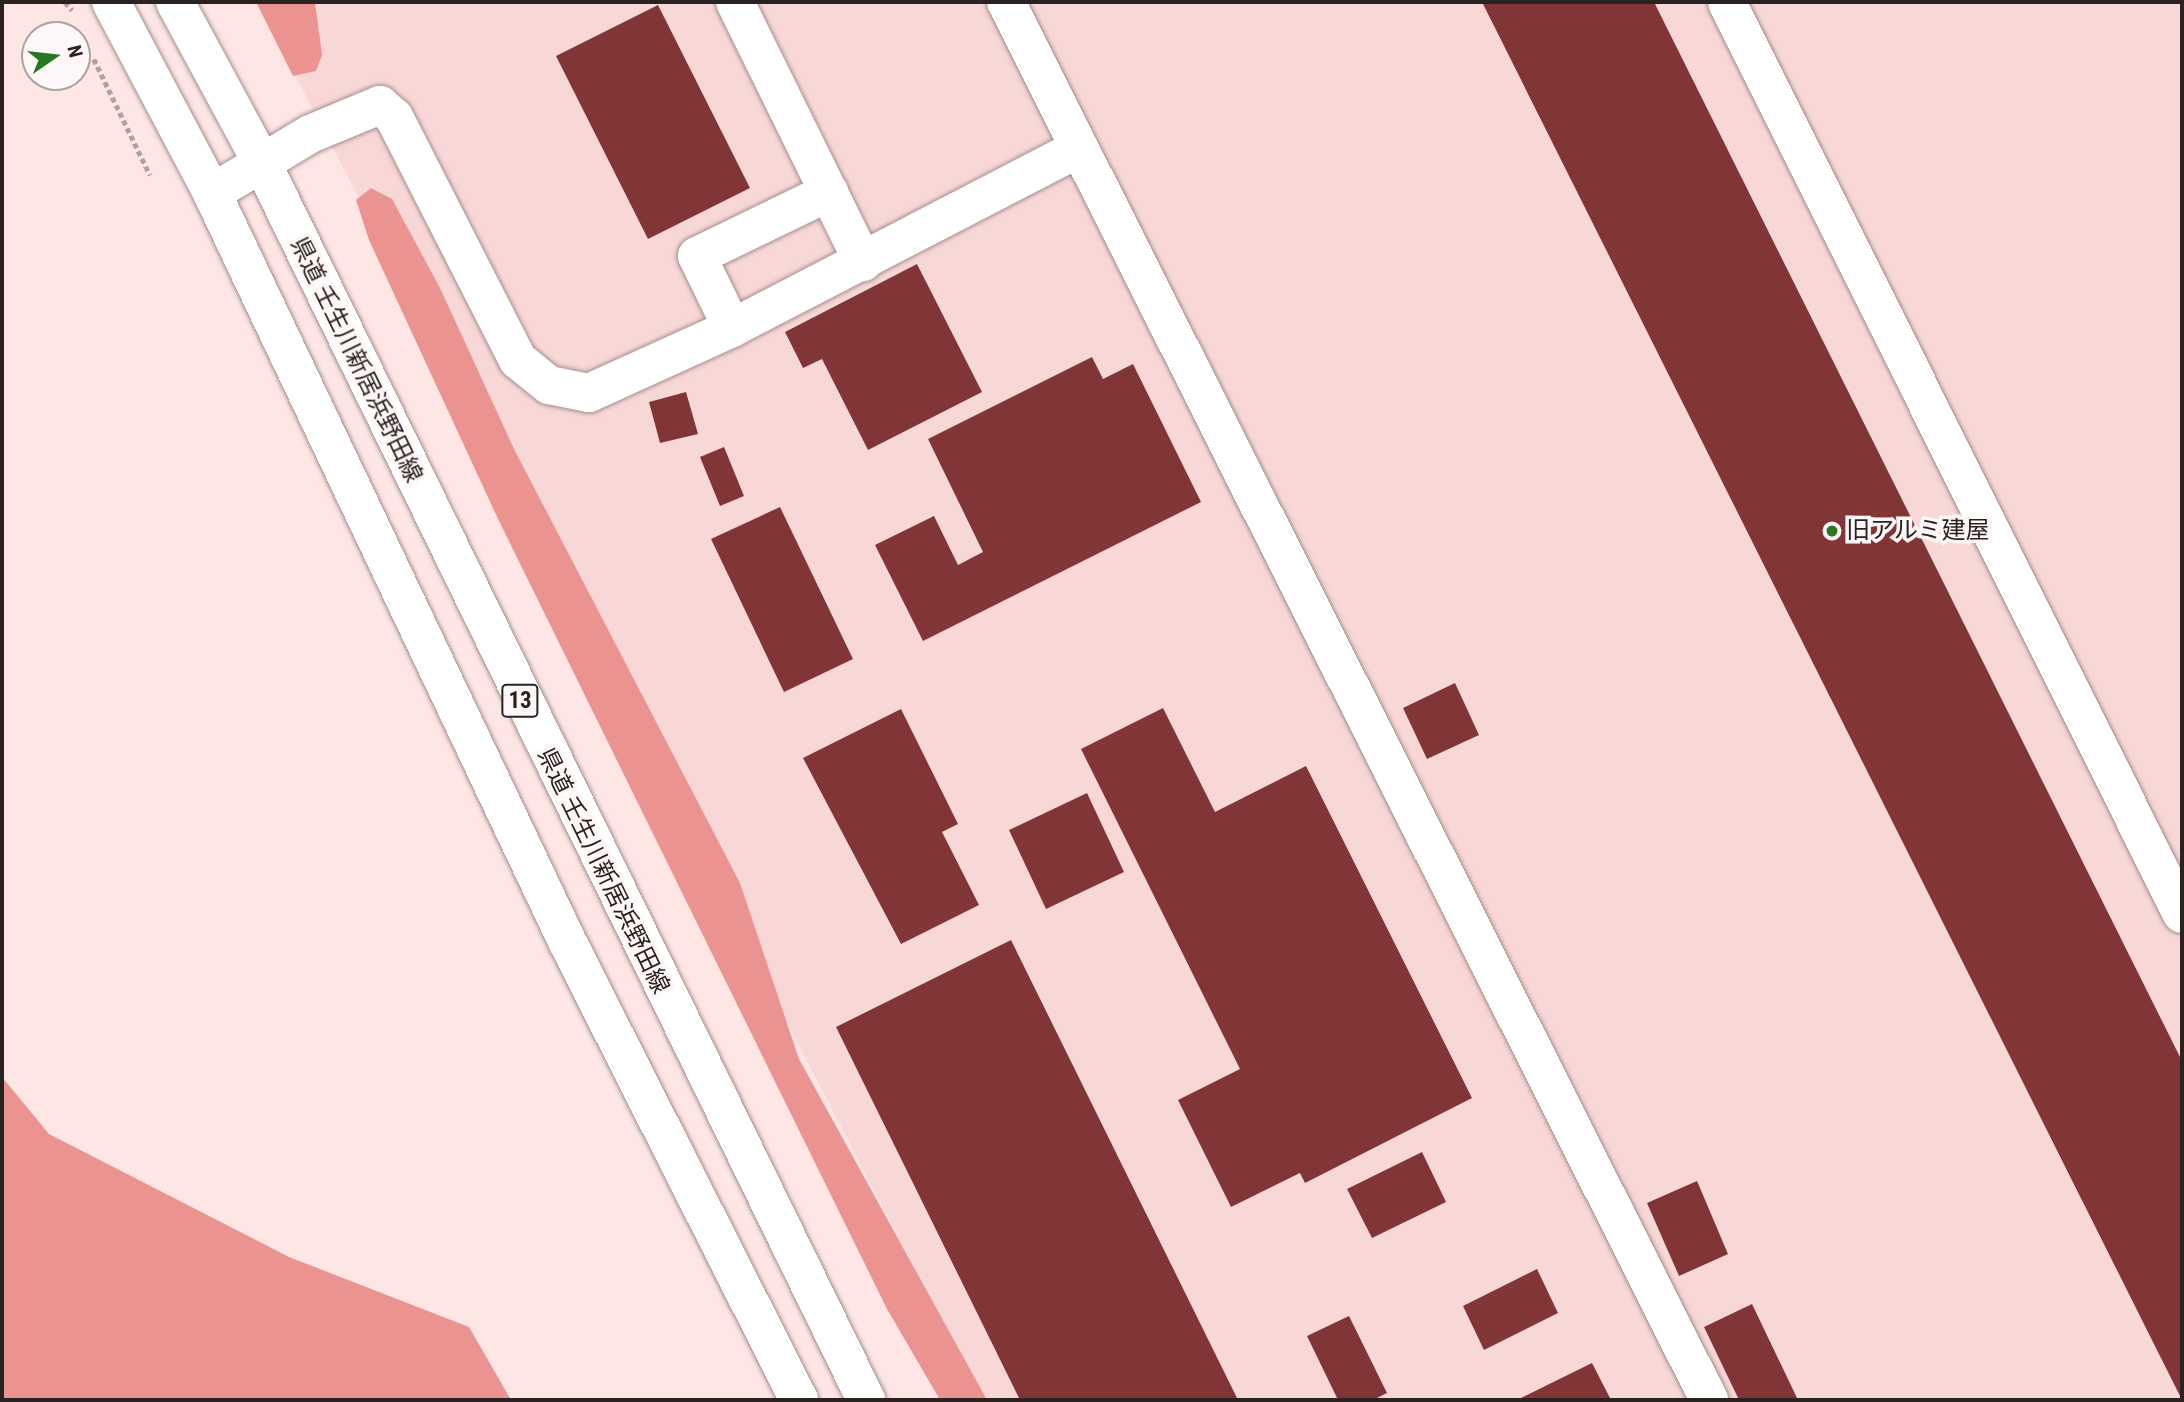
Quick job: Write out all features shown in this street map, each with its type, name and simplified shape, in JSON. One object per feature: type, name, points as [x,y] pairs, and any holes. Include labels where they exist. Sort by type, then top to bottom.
[{"type":"main road","name":"13","points":[[111,2],[212,193],[568,943],[799,1400]]},
{"type":"main road","name":"県道 壬生川新居浜野田線","points":[[175,2],[262,163],[866,1400]]},
{"type":"main road","points":[[735,2],[863,262]]},
{"type":"main road","points":[[1006,2],[1709,1400]]},
{"type":"main road","points":[[1727,2],[2182,914]]},
{"type":"main road","points":[[212,193],[361,108],[380,105],[394,117],[506,342],[532,373],[567,393],[619,384],[863,262],[1079,148]]},
{"type":"main road","points":[[732,328],[697,256],[829,192]]},
{"type":"path","points":[[65,2],[77,20]]},
{"type":"path","points":[[91,54],[150,175]]},
{"type":"shaded area","points":[[256,2],[315,2],[322,55],[316,71],[293,76]]},
{"type":"shaded area","points":[[257,2],[2182,2],[2182,1400],[983,1400]]},
{"type":"shaded area","points":[[371,188],[392,199],[440,288],[514,449],[740,883],[799,1059],[987,1400],[940,1400],[887,1309],[499,521],[369,240],[356,200]]},
{"type":"shaded area","points":[[2,1077],[49,1134],[289,1257],[469,1327],[511,1400],[2,1400]]},
{"type":"building","name":"旧アルミ建屋","points":[[1482,2],[1654,2],[2182,1061],[2182,1400]]},
{"type":"building","points":[[658,5],[750,188],[648,239],[556,56]]},
{"type":"building","points":[[917,264],[982,392],[868,450],[822,359],[803,368],[785,332]]},
{"type":"building","points":[[1092,357],[1103,379],[1133,364],[1201,502],[923,641],[875,545],[934,516],[958,565],[983,552],[928,439]]},
{"type":"building","points":[[686,392],[698,434],[660,443],[649,402]]},
{"type":"building","points":[[724,447],[744,496],[720,506],[700,457]]},
{"type":"building","points":[[780,507],[853,659],[784,692],[711,539]]},
{"type":"building","points":[[1455,683],[1479,735],[1427,759],[1403,708]]},
{"type":"building","points":[[1163,708],[1215,812],[1306,766],[1472,1098],[1305,1183],[1300,1173],[1231,1207],[1178,1100],[1240,1069],[1081,749]]},
{"type":"building","points":[[901,709],[958,824],[942,832],[979,905],[901,944],[803,758]]},
{"type":"building","points":[[1087,793],[1124,872],[1046,909],[1009,830]]},
{"type":"building","points":[[1011,940],[1238,1400],[1020,1400],[836,1027]]},
{"type":"building","points":[[1422,1152],[1446,1202],[1372,1238],[1347,1189]]},
{"type":"building","points":[[1697,1181],[1728,1254],[1679,1276],[1647,1203]]},
{"type":"building","points":[[1537,1269],[1558,1313],[1484,1350],[1463,1306]]},
{"type":"building","points":[[1752,1304],[1798,1400],[1739,1400],[1704,1327]]},
{"type":"building","points":[[1349,1316],[1387,1393],[1373,1400],[1338,1400],[1307,1336]]},
{"type":"building","points":[[1592,1363],[1611,1400],[1517,1400]]},
{"type":"place","name":"旧アルミ建屋","points":[[1832,531]]}]
